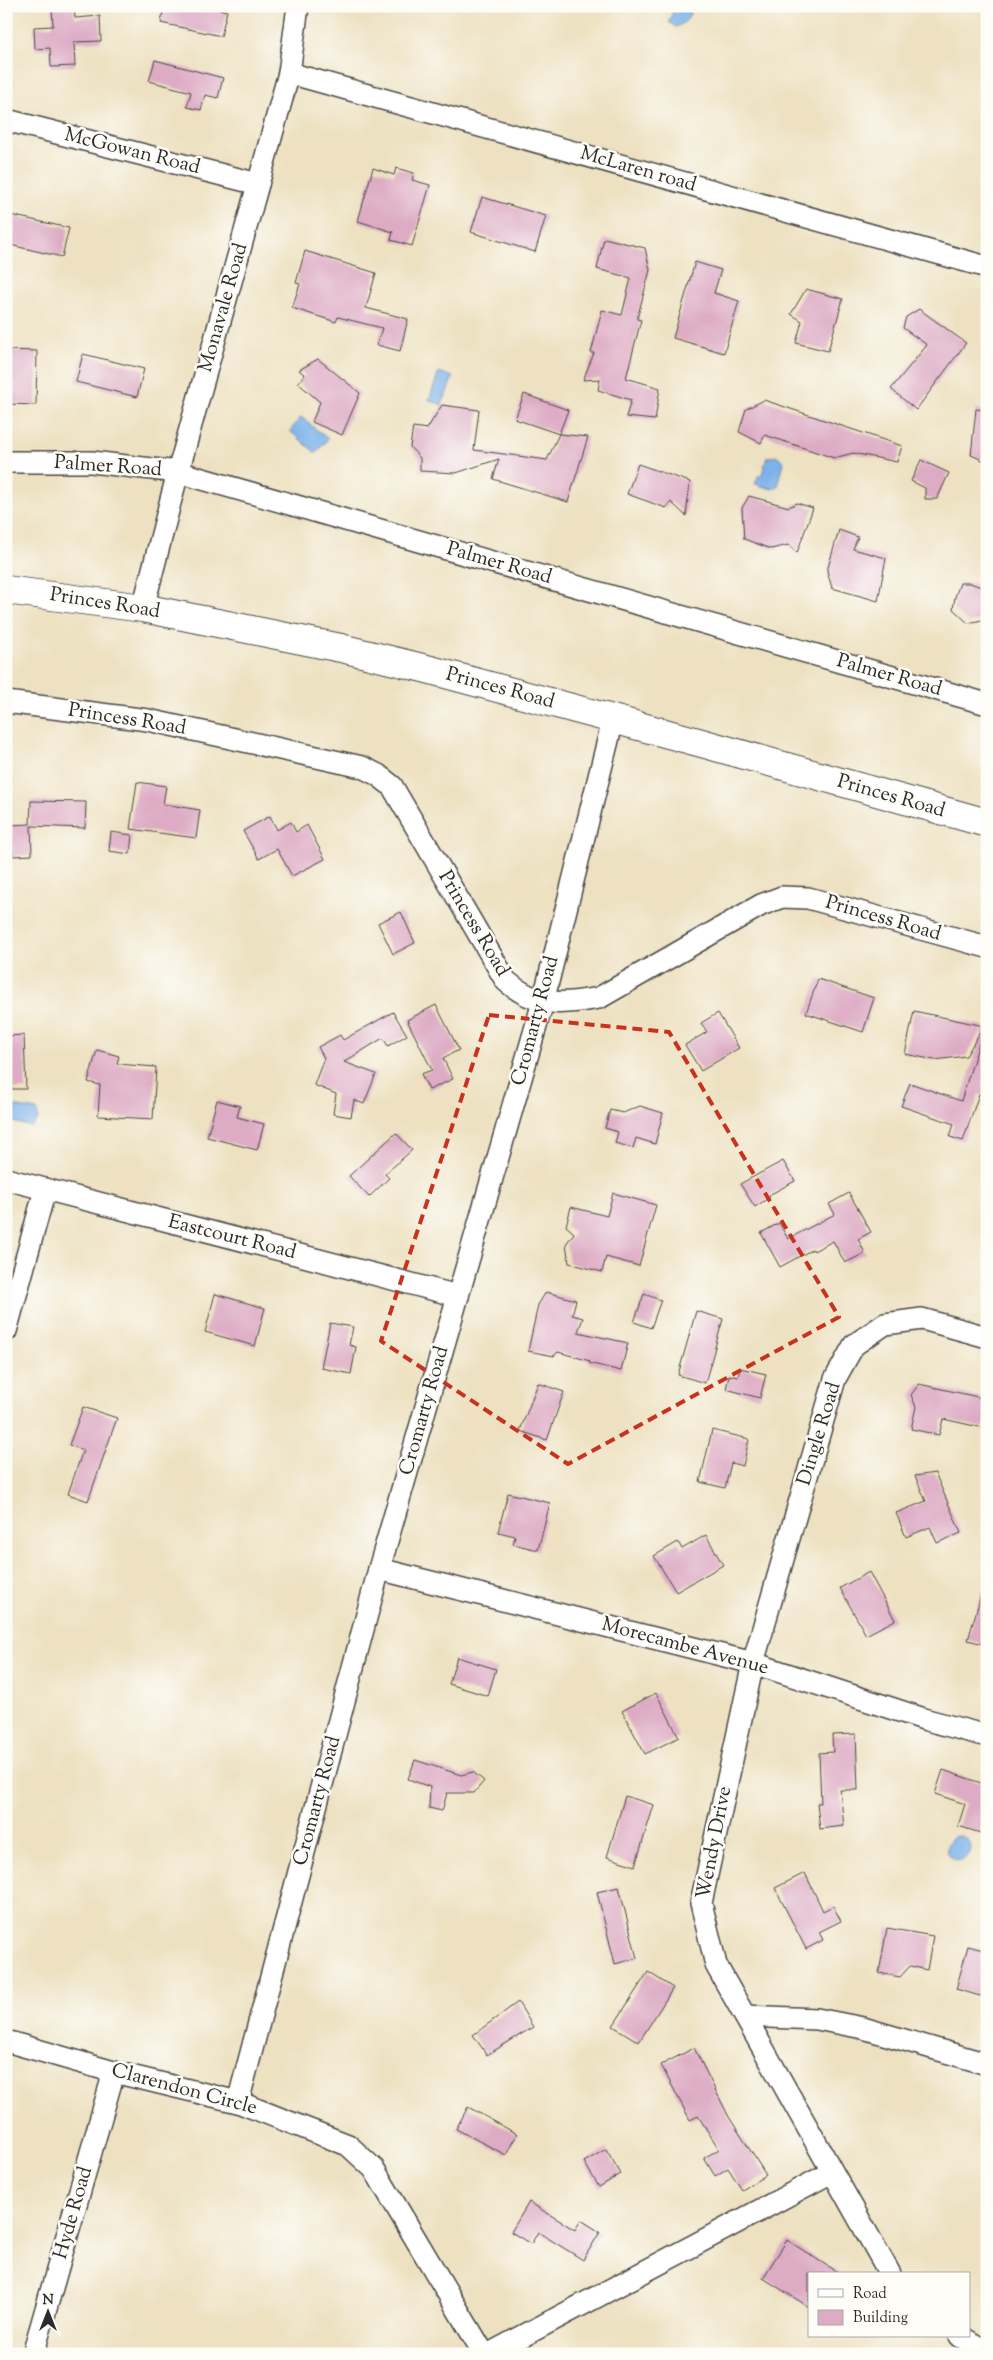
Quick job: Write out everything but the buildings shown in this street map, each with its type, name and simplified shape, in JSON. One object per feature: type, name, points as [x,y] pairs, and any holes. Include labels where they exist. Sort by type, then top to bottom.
[{"type":"main road","name":"Princes Road","points":[[6,590],[143,608],[340,648],[427,669],[987,824]]},
{"type":"street","name":"Monavale Road","points":[[143,608],[178,472],[290,73],[298,6]]},
{"type":"street","name":"McLaren road","points":[[290,73],[987,267]]},
{"type":"street","name":"McGowan Road","points":[[6,120],[258,184]]},
{"type":"street","name":"Palmer Road","points":[[6,462],[92,462],[178,472],[987,704]]},
{"type":"street","name":"Princess Road","points":[[6,702],[148,720],[362,767],[378,775],[392,786],[506,982],[520,994],[543,1002],[570,1004],[599,998],[761,905],[782,897],[808,898],[987,947]]},
{"type":"street","name":"Cromarty Road","points":[[238,2102],[379,1569],[543,1002],[614,720]]},
{"type":"street","name":"Eastcourt Road","points":[[6,1179],[458,1296]]},
{"type":"street","points":[[6,1331],[45,1190]]},
{"type":"street","name":"Dingle Road","points":[[753,1663],[835,1379],[854,1345],[884,1324],[922,1319],[987,1337]]},
{"type":"street","name":"Morecambe Avenue","points":[[379,1569],[753,1663],[927,1720],[987,1736]]},
{"type":"street","name":"Wendy Drive","points":[[753,1663],[701,1903],[716,1965],[889,2272]]},
{"type":"street","points":[[745,2016],[818,2018],[863,2028],[987,2064]]},
{"type":"street","name":"Clarendon Circle","points":[[6,2041],[114,2072],[238,2102],[348,2145],[374,2169],[484,2354]]},
{"type":"street","name":"Hyde Road","points":[[33,2354],[114,2072]]},
{"type":"street","points":[[489,2354],[832,2172]]},
{"type":"street","points":[[964,2338],[987,2350]]},
{"type":"highlighted area","points":[[489,1015],[669,1032],[839,1317],[568,1464],[381,1341]]},
{"type":"water","points":[[675,6],[691,6],[687,19],[676,27],[669,22]]},
{"type":"water","points":[[439,372],[453,377],[442,405],[429,400]]},
{"type":"water","points":[[301,417],[328,439],[316,453],[290,431]]},
{"type":"water","points":[[778,456],[784,462],[778,486],[772,489],[755,484],[759,475],[762,474],[767,457]]},
{"type":"water","points":[[6,1099],[13,1106],[37,1110],[38,1120],[31,1127],[6,1120]]},
{"type":"water","points":[[959,1836],[968,1839],[971,1848],[968,1857],[959,1860],[950,1857],[947,1848],[950,1839]]}]
